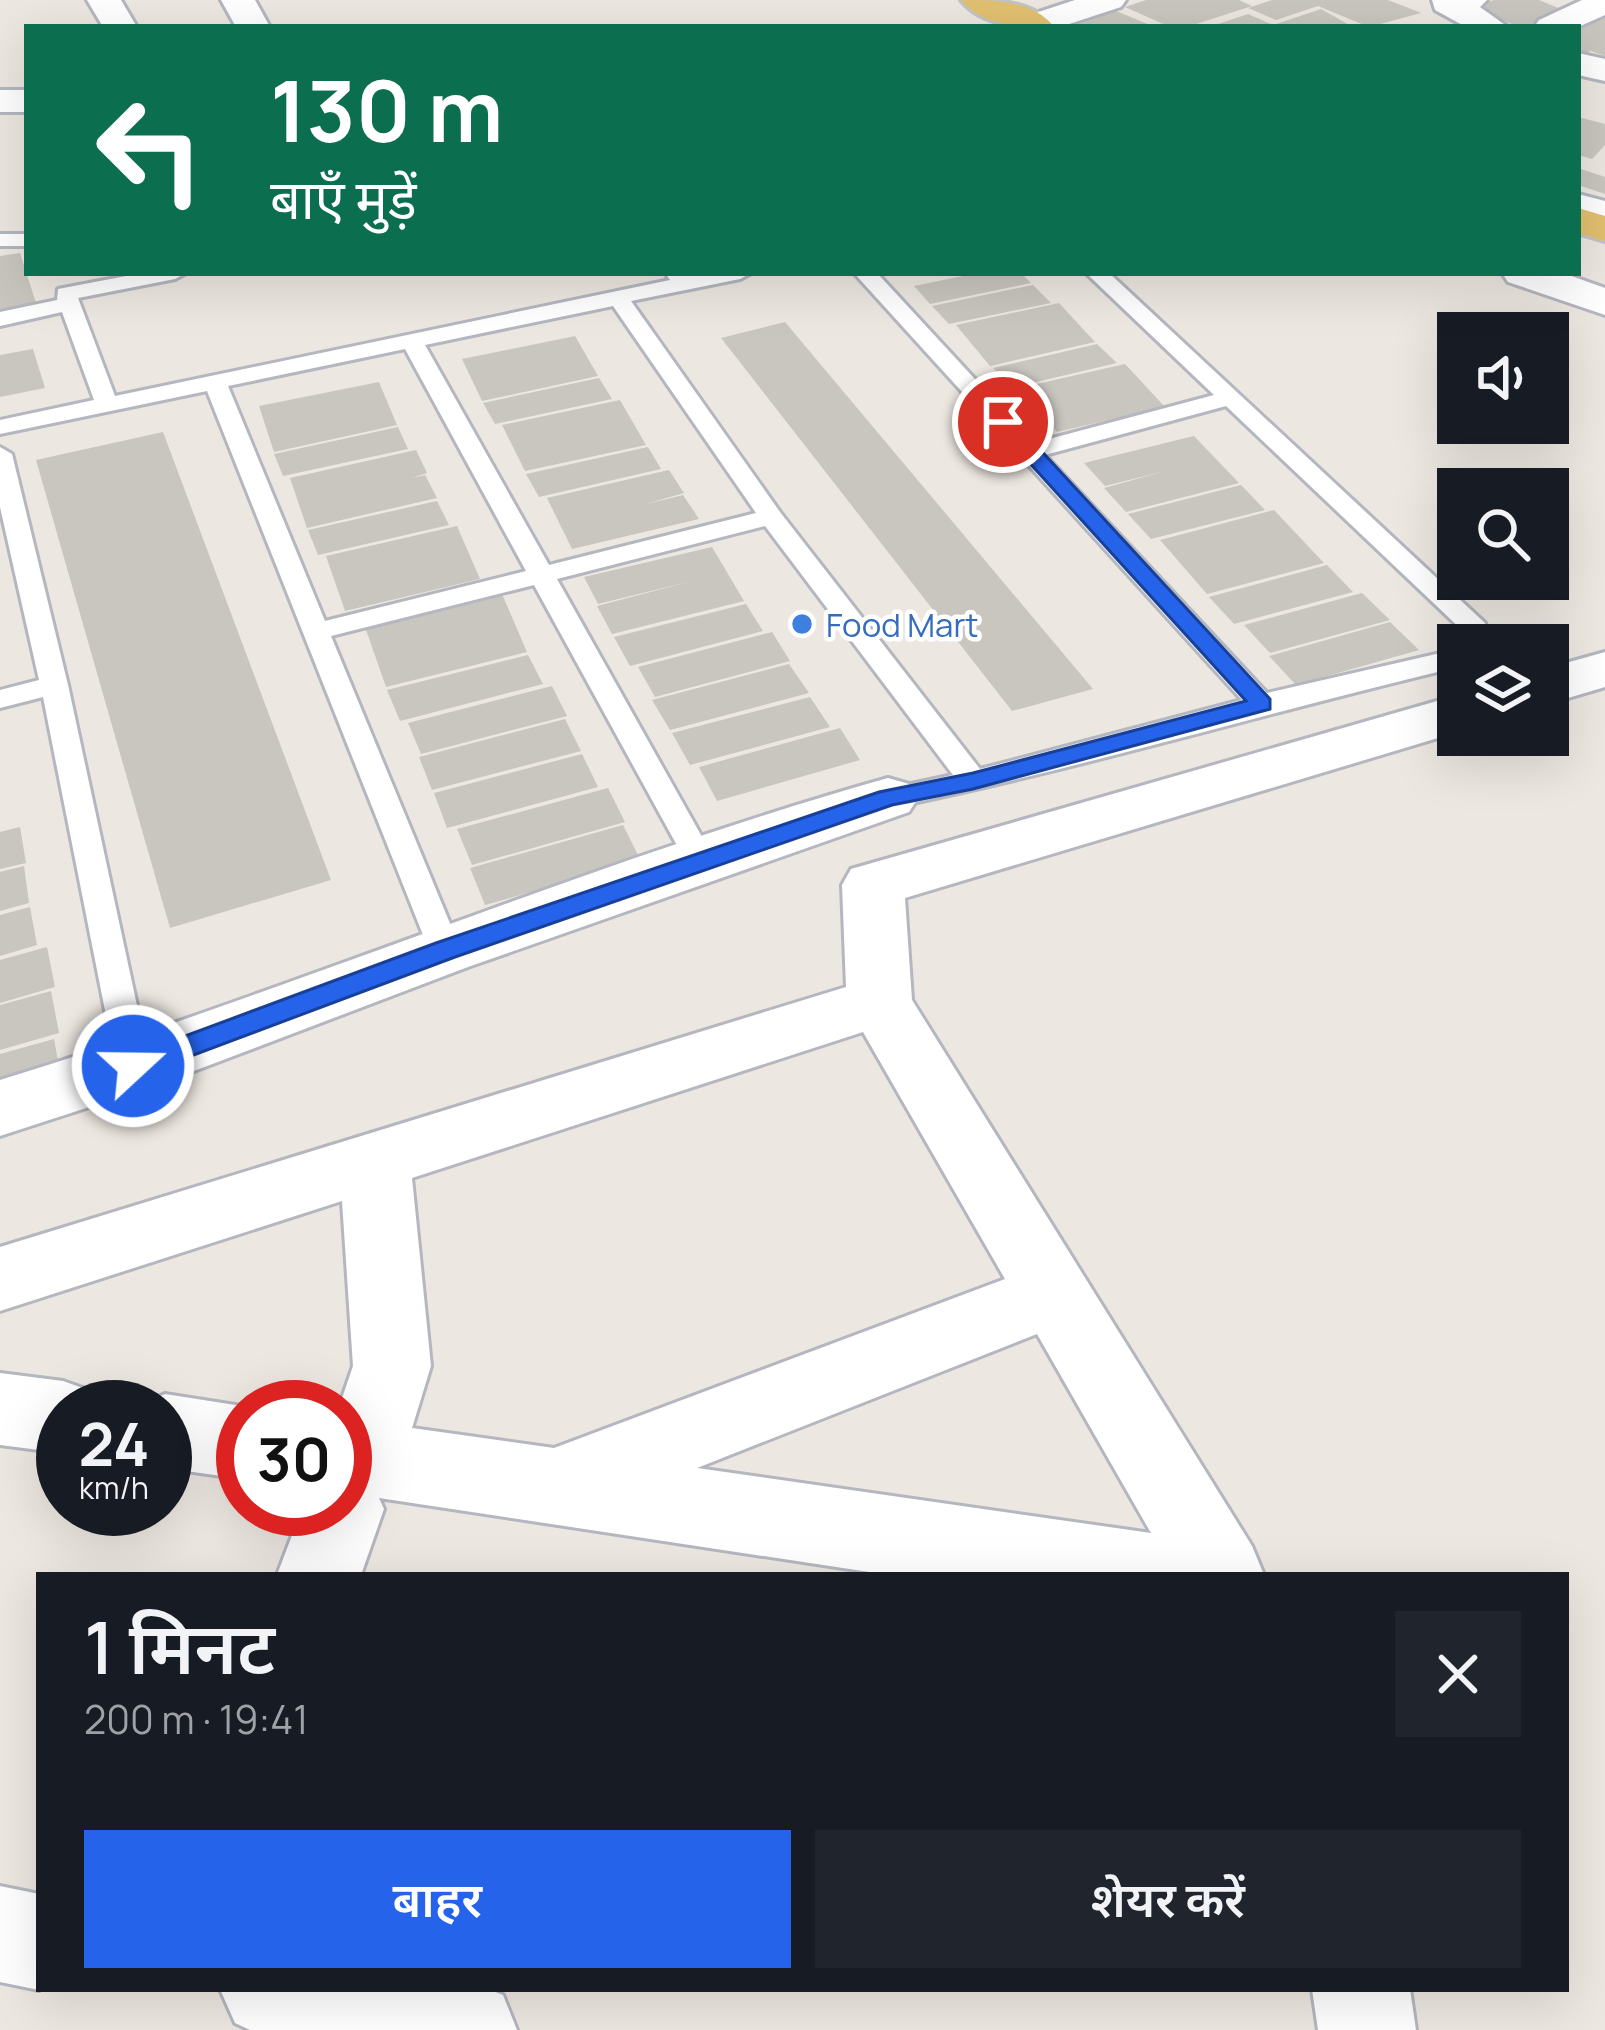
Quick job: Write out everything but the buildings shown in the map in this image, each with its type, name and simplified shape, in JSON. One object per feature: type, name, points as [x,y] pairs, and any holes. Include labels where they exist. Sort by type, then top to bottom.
[{"type":"main road","points":[[978,0],[1031,24]]},
{"type":"street","points":[[1041,24],[1109,0]]},
{"type":"street","points":[[1452,1],[1486,24]]},
{"type":"street","points":[[1557,24],[1605,2]]},
{"type":"street","points":[[1531,276],[1605,302]]},
{"type":"street","points":[[1569,680],[1605,669]]},
{"type":"street","points":[[1220,1572],[879,1002],[873,885],[1437,718]]},
{"type":"street","points":[[0,1108],[133,1066],[445,950],[888,798]]},
{"type":"street","points":[[0,1279],[879,1002]]},
{"type":"street","points":[[372,1420],[392,1366],[376,1162]]},
{"type":"street","points":[[554,1486],[1054,1294]]},
{"type":"street","points":[[0,1409],[36,1414]]},
{"type":"street","points":[[372,1482],[554,1486],[1140,1572]]},
{"type":"street","points":[[320,1572],[332,1536]]},
{"type":"street","points":[[0,1934],[36,1941]]},
{"type":"street","points":[[283,1992],[468,2030]]},
{"type":"street","points":[[1361,1992],[1367,2030]]},
{"type":"lane","points":[[0,319],[63,290],[155,276]]},
{"type":"lane","points":[[869,276],[1262,704]]},
{"type":"lane","points":[[1100,276],[1471,624]]},
{"type":"lane","points":[[0,427],[618,298],[680,278]]},
{"type":"lane","points":[[63,290],[107,405]]},
{"type":"lane","points":[[618,298],[771,517],[973,781]]},
{"type":"lane","points":[[412,341],[700,860]]},
{"type":"lane","points":[[215,382],[445,950]]},
{"type":"lane","points":[[1031,452],[1231,398]]},
{"type":"lane","points":[[0,454],[54,685],[133,1066]]},
{"type":"lane","points":[[314,632],[771,517]]},
{"type":"lane","points":[[888,798],[973,781],[1437,663]]},
{"type":"lane","points":[[0,699],[54,685]]},
{"type":"place","name":"Food Mart","points":[[802,624]]},
{"type":"route","points":[[133,1066],[445,950],[888,798],[973,781],[1262,704],[1003,422]]}]
